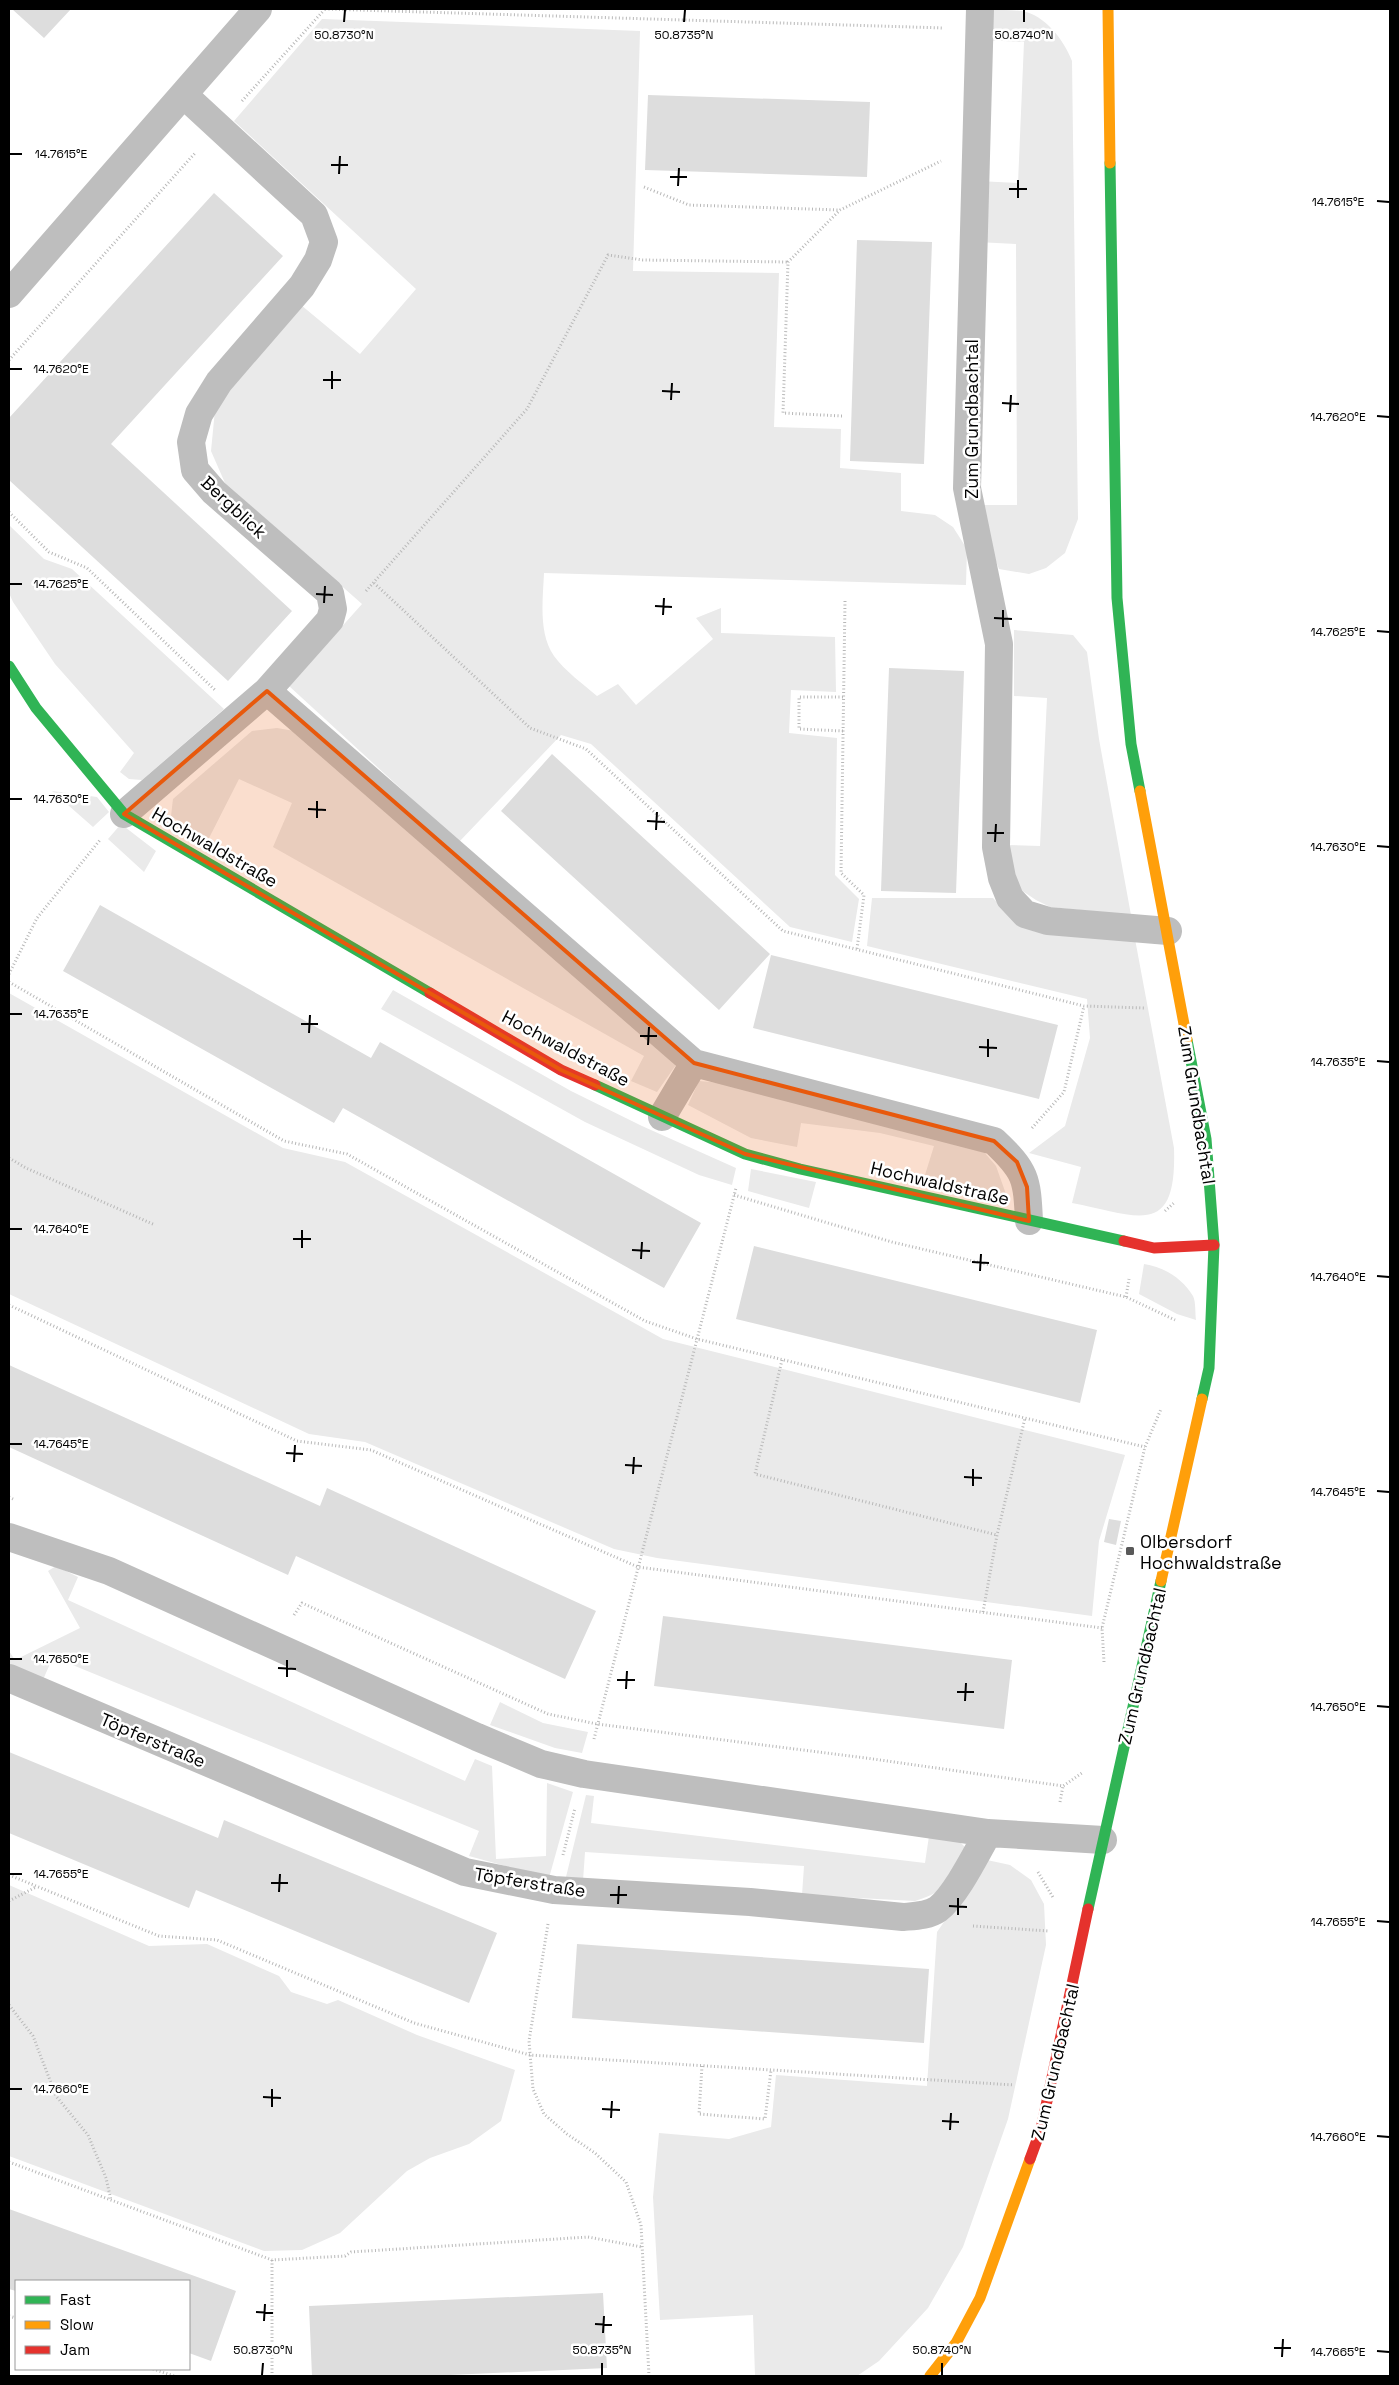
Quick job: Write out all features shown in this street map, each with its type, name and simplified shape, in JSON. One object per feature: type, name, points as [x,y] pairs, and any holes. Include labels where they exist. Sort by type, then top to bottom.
[{"type":"street","points":[[9,294],[258,9]]},
{"type":"street","name":"Zum Grundbachtal","points":[[930,2376],[956,2343],[980,2298],[1041,2129],[1103,1840],[1209,1368],[1214,1245],[1206,1139],[1131,744],[1117,598],[1108,9]]},
{"type":"street","name":"Zum Grundbachtal","points":[[980,19],[967,488],[999,644],[996,847],[1002,878],[1010,898],[1025,914],[1048,921],[1168,931]]},
{"type":"street","name":"Bergblick","points":[[124,814],[267,691],[330,620],[333,609],[330,593],[214,492],[196,470],[191,442],[199,414],[219,382],[302,286],[318,260],[324,242],[314,215],[184,95]]},
{"type":"street","name":"Hochwaldstraße","points":[[9,666],[36,708],[124,814],[561,1070],[745,1154],[800,1169],[1154,1248],[1214,1245]]},
{"type":"street","points":[[267,691],[694,1063],[994,1141],[1017,1162],[1027,1187],[1029,1221]]},
{"type":"street","points":[[662,1117],[694,1063]]},
{"type":"street","points":[[9,1537],[110,1571],[477,1737],[541,1764],[584,1774],[988,1833],[1103,1840]]},
{"type":"street","name":"Töpferstraße","points":[[9,1678],[465,1872],[544,1889],[750,1902],[903,1917],[922,1915],[938,1909],[955,1888],[988,1833]]},
{"type":"path","points":[[9,360],[325,9],[980,19]]},
{"type":"path","points":[[842,416],[783,413],[788,262],[840,210],[976,145]]},
{"type":"path","points":[[644,187],[689,205],[840,210]]},
{"type":"path","points":[[788,262],[642,260],[608,255],[526,409],[374,583],[530,728],[586,749],[783,930],[1084,1006],[1150,1008]]},
{"type":"path","points":[[9,512],[49,552],[87,568],[240,714]]},
{"type":"path","points":[[845,601],[841,873],[864,895],[857,950]]},
{"type":"path","points":[[843,730],[799,729],[799,697],[845,697]]},
{"type":"path","points":[[9,974],[37,918],[99,841],[124,814]]},
{"type":"path","points":[[9,982],[284,1141],[347,1154],[645,1321],[697,1339],[1145,1447],[1102,1628],[638,1567],[371,1450],[297,1441],[9,1305]]},
{"type":"path","points":[[1010,1155],[1064,1092],[1084,1006]]},
{"type":"path","points":[[9,1158],[26,1168],[155,1225]]},
{"type":"path","points":[[598,1724],[734,1195],[892,1242],[1126,1297],[1181,1323]]},
{"type":"path","points":[[782,1360],[755,1474],[997,1535]]},
{"type":"path","points":[[983,1612],[997,1535],[1025,1418]]},
{"type":"path","points":[[9,1497],[18,1502]]},
{"type":"path","points":[[289,1622],[302,1604],[548,1714],[598,1724],[866,1758],[1063,1786]]},
{"type":"path","points":[[1034,1868],[1043,1879],[1054,1902]]},
{"type":"path","points":[[9,1875],[159,1936],[217,1940],[414,2023],[530,2055],[1017,2085]]},
{"type":"path","points":[[9,1901],[37,1887]]},
{"type":"path","points":[[964,1925],[1050,1932]]},
{"type":"path","points":[[9,2005],[33,2036],[56,2096],[88,2135],[106,2178],[111,2200]]},
{"type":"path","points":[[530,2055],[533,2089],[544,2114],[567,2134],[595,2153],[626,2182],[641,2225],[649,2376]]},
{"type":"path","points":[[702,2066],[699,2114],[765,2119],[771,2070]]},
{"type":"path","points":[[9,2162],[272,2260],[345,2256],[351,2252],[588,2237],[642,2247]]},
{"type":"path","points":[[272,2260],[272,2376]]},
{"type":"path","points":[[156,2370],[174,2376]]},
{"type":"highlighted area","points":[[267,691],[694,1063],[994,1141],[1017,1162],[1027,1187],[1029,1221],[745,1154],[561,1070],[124,814]]},
{"type":"shaded area","points":[[990,10],[1030,13],[1053,30],[1064,45],[1072,61],[1078,519],[1065,553],[1046,568],[1029,574],[999,569],[973,505],[1017,505],[1016,244],[977,242],[978,181],[1018,183],[1024,42],[981,40]]},
{"type":"shaded area","points":[[322,19],[640,31],[633,271],[779,273],[774,427],[841,429],[840,468],[901,473],[901,511],[935,515],[953,527],[967,549],[966,585],[544,573],[544,626],[549,647],[558,662],[597,696],[618,684],[636,705],[713,639],[696,618],[721,608],[721,633],[835,637],[836,692],[791,690],[789,733],[837,738],[835,875],[859,899],[852,942],[790,927],[591,744],[561,735],[459,842],[289,686],[362,604],[225,483],[211,451],[215,410],[231,387],[301,305],[360,354],[416,289],[234,121]]},
{"type":"shaded area","points":[[9,525],[44,559],[72,569],[224,709],[142,780],[129,779],[120,772],[134,753],[55,664],[13,602],[9,593]]},
{"type":"shaded area","points":[[1014,630],[1073,635],[1087,652],[1099,739],[1131,915],[1050,907],[1021,890],[1010,878],[1007,845],[1040,846],[1047,698],[1014,696]]},
{"type":"shaded area","points":[[277,728],[294,731],[678,1062],[657,1092],[631,1081],[644,1056],[273,847],[292,803],[239,779],[208,840],[171,816],[173,799],[252,731]]},
{"type":"shaded area","points":[[52,791],[97,797],[109,812],[93,827]]},
{"type":"shaded area","points":[[121,824],[156,851],[144,872],[108,839]]},
{"type":"shaded area","points":[[872,898],[993,898],[1011,917],[1135,939],[1174,1148],[1173,1177],[1169,1197],[1161,1209],[1149,1214],[1135,1215],[1072,1203],[1081,1167],[1029,1153],[1065,1126],[1090,1038],[1087,999],[867,946]]},
{"type":"shaded area","points":[[393,990],[571,1091],[642,1126],[736,1168],[732,1185],[699,1175],[585,1122],[381,1009]]},
{"type":"shaded area","points":[[9,993],[283,1148],[345,1162],[663,1339],[1125,1455],[1099,1541],[1092,1616],[657,1558],[614,1549],[365,1442],[309,1434],[9,1294]]},
{"type":"shaded area","points":[[699,1081],[733,1084],[984,1152],[996,1166],[1007,1197],[925,1175],[934,1146],[880,1133],[801,1123],[797,1147],[751,1138],[688,1105]]},
{"type":"shaded area","points":[[751,1169],[816,1182],[809,1208],[748,1191]]},
{"type":"shaded area","points":[[1144,1264],[1172,1274],[1184,1284],[1194,1298],[1196,1320],[1177,1314],[1139,1294]]},
{"type":"shaded area","points":[[56,1566],[78,1577],[68,1600],[465,1781],[475,1759],[492,1766],[496,1859],[546,1856],[547,1783],[573,1792],[549,1878],[469,1856],[479,1831],[53,1657],[42,1682],[9,1665],[9,1651],[15,1660],[80,1628],[48,1571]]},
{"type":"shaded area","points":[[500,1702],[543,1723],[588,1732],[582,1753],[555,1748],[490,1725]]},
{"type":"shaded area","points":[[586,1795],[594,1796],[591,1823],[925,1863],[929,1836],[959,1841],[966,1848],[948,1882],[935,1893],[915,1901],[802,1895],[804,1866],[585,1852],[583,1881],[565,1881]]},
{"type":"shaded area","points":[[987,1860],[1010,1865],[1031,1880],[1044,1904],[1046,1945],[1008,2119],[963,2247],[928,2308],[879,2361],[857,2376],[755,2376],[753,2315],[660,2320],[653,2197],[659,2133],[729,2139],[771,2127],[776,2075],[927,2086],[937,1932]]},
{"type":"shaded area","points":[[9,1885],[149,1946],[207,1944],[279,1976],[291,1992],[327,2004],[338,2000],[417,2035],[515,2070],[501,2121],[469,2144],[430,2158],[407,2171],[340,2233],[302,2250],[264,2251],[9,2156]]},
{"type":"building","points":[[12,9],[71,9],[44,38]]},
{"type":"building","points":[[648,95],[870,102],[867,177],[645,170]]},
{"type":"building","points":[[214,193],[283,256],[111,444],[292,611],[228,681],[9,480],[9,418]]},
{"type":"building","points":[[857,240],[932,242],[924,464],[850,461]]},
{"type":"building","points":[[889,668],[964,671],[956,893],[881,891]]},
{"type":"building","points":[[552,754],[770,954],[719,1010],[501,811]]},
{"type":"building","points":[[100,905],[371,1058],[380,1042],[701,1223],[664,1288],[343,1108],[334,1123],[63,971]]},
{"type":"building","points":[[771,955],[1058,1025],[1039,1099],[753,1028]]},
{"type":"building","points":[[754,1246],[1097,1330],[1080,1403],[736,1319]]},
{"type":"building","points":[[9,1365],[320,1506],[327,1488],[596,1611],[565,1679],[296,1556],[288,1575],[9,1447]]},
{"type":"building","points":[[1109,1519],[1121,1521],[1116,1545],[1104,1542]]},
{"type":"building","points":[[663,1616],[1012,1660],[1004,1729],[654,1686]]},
{"type":"building","points":[[9,1752],[218,1838],[224,1820],[497,1933],[469,2003],[196,1890],[189,1908],[9,1833]]},
{"type":"building","points":[[577,1944],[929,1969],[924,2043],[572,2018]]},
{"type":"building","points":[[9,2209],[236,2291],[211,2361],[190,2353],[190,2280],[15,2280],[15,2291],[9,2289]]},
{"type":"building","points":[[603,2293],[607,2368],[428,2376],[312,2376],[309,2306]]},
{"type":"traffic: fast","points":[[1110,163],[1117,598],[1131,744],[1140,791]]},
{"type":"traffic: fast","points":[[9,666],[36,708],[124,814],[430,993]]},
{"type":"traffic: fast","points":[[1187,1040],[1206,1139],[1214,1245],[1209,1368],[1202,1399]]},
{"type":"traffic: fast","points":[[595,1085],[745,1154],[800,1169],[1124,1241]]},
{"type":"traffic: fast","points":[[1088,1909],[1161,1581]]},
{"type":"traffic: slow","points":[[1108,9],[1110,163]]},
{"type":"traffic: slow","points":[[1140,791],[1187,1040]]},
{"type":"traffic: slow","points":[[1161,1581],[1202,1399]]},
{"type":"traffic: slow","points":[[930,2376],[956,2343],[980,2298],[1030,2159]]},
{"type":"traffic: jam","points":[[430,993],[561,1070],[595,1085]]},
{"type":"traffic: jam","points":[[1124,1241],[1154,1248],[1214,1245]]},
{"type":"traffic: jam","points":[[1030,2159],[1041,2129],[1088,1909]]},
{"type":"place","name":"Olbersdorf Hochwaldstraße","points":[[1130,1551]]}]
